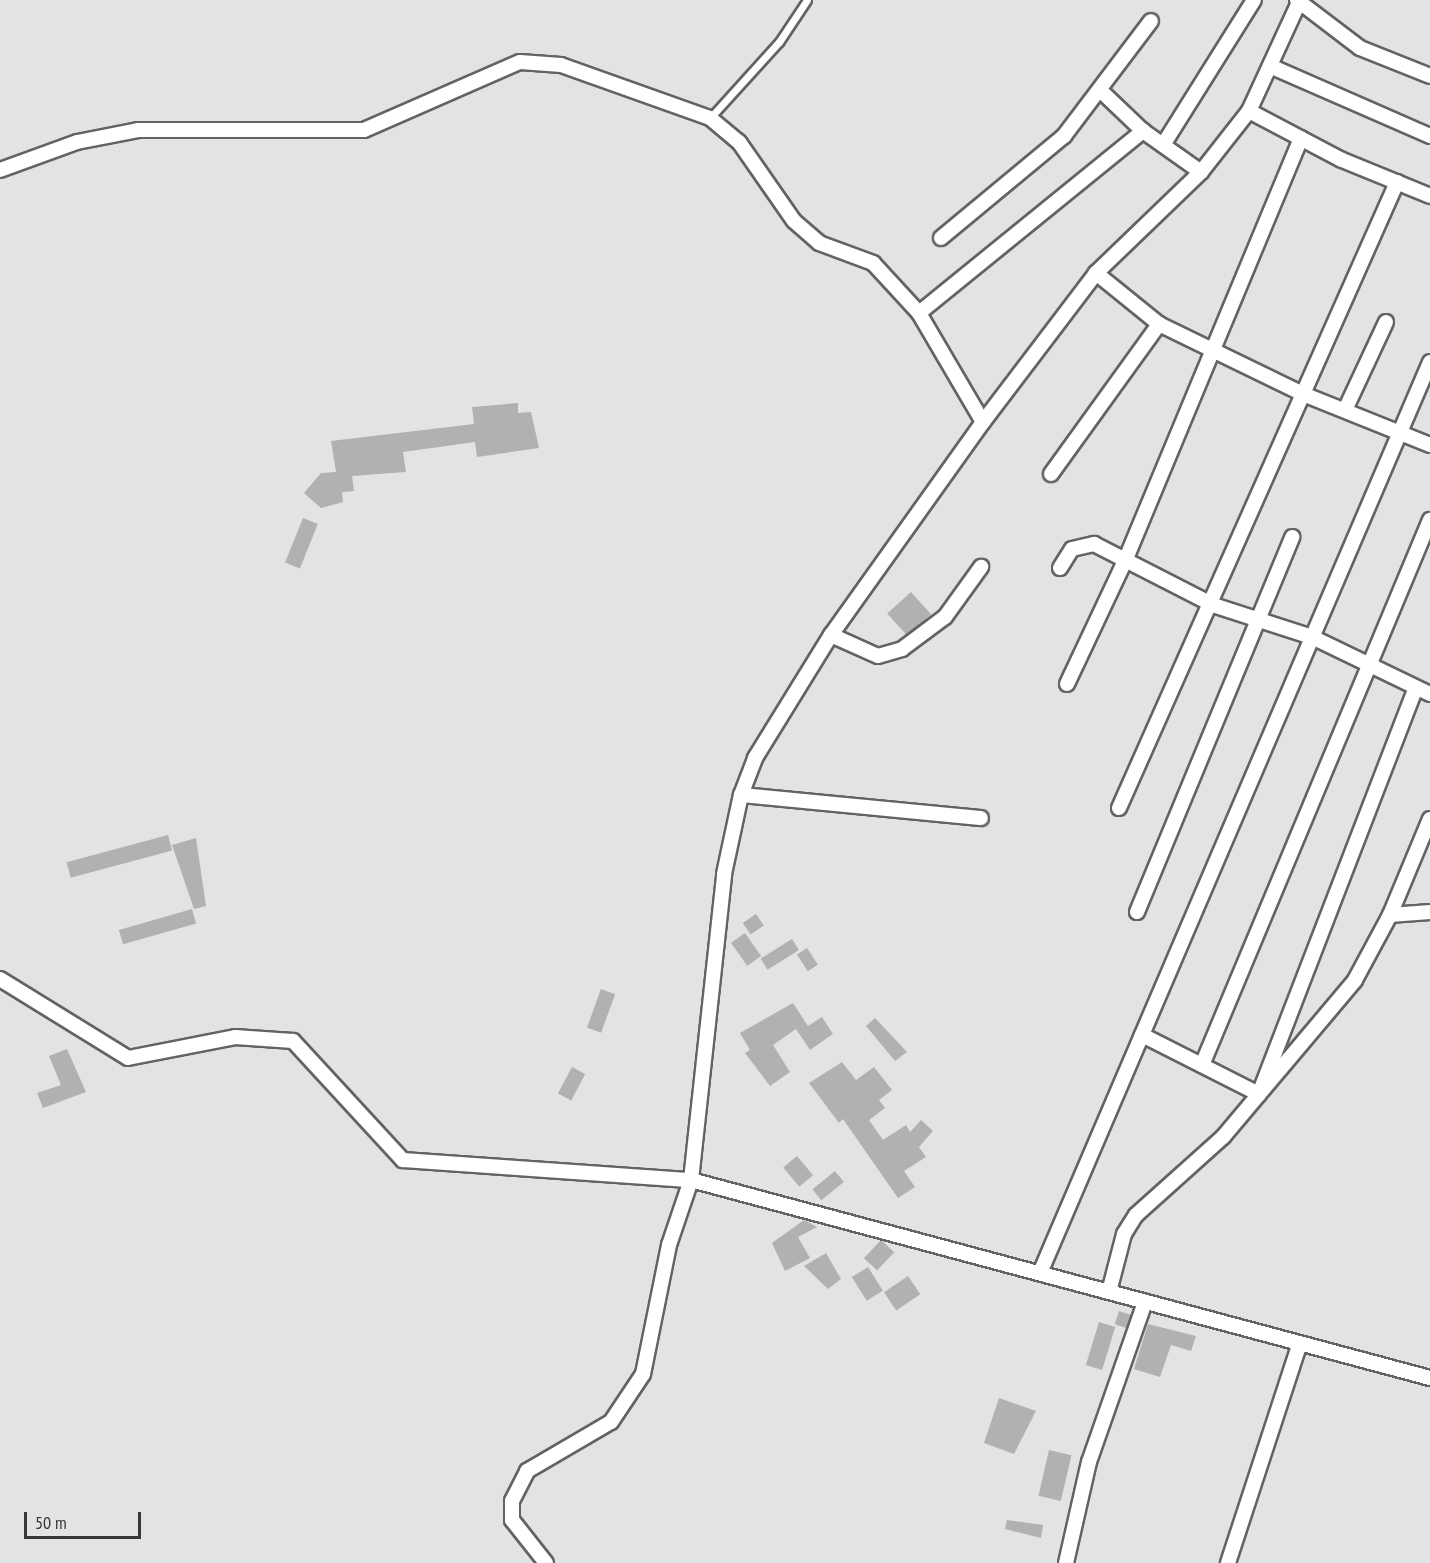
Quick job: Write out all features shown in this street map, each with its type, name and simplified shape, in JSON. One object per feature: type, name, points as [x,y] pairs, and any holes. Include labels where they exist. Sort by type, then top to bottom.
[{"type":"street","points":[[1163,146],[1254,0]]},
{"type":"street","points":[[546,1563],[512,1520],[512,1501],[527,1471],[611,1422],[643,1374],[669,1245],[690,1180],[724,874],[741,795],[755,758],[831,635],[982,422],[1096,273],[1201,172],[1249,111],[1299,1],[1360,48],[1430,76]]},
{"type":"street","points":[[941,238],[1064,136],[1101,92],[1151,21]]},
{"type":"street","points":[[0,170],[67,145],[138,130],[364,130],[520,62],[561,64],[710,118],[739,142],[794,220],[819,243],[873,263],[919,313],[982,422]]},
{"type":"street","points":[[1270,66],[1430,136]]},
{"type":"street","points":[[1101,92],[1143,131],[1201,172]]},
{"type":"street","points":[[1249,111],[1301,138],[1430,196]]},
{"type":"street","points":[[919,313],[1143,131]]},
{"type":"street","points":[[1067,684],[1125,561],[1215,351],[1301,138]]},
{"type":"street","points":[[1119,808],[1213,605],[1397,182]]},
{"type":"street","points":[[1096,273],[1159,324],[1303,394],[1430,445]]},
{"type":"street","points":[[1345,410],[1386,322]]},
{"type":"street","points":[[1051,474],[1159,324]]},
{"type":"street","points":[[1040,1274],[1311,638],[1402,433],[1430,362]]},
{"type":"street","points":[[1202,1065],[1430,520]]},
{"type":"street","points":[[1137,912],[1261,621],[1292,537]]},
{"type":"street","points":[[1060,568],[1072,549],[1084,544],[1125,561],[1213,605],[1311,638],[1430,694]]},
{"type":"street","points":[[831,635],[878,656],[902,649],[945,617],[981,567]]},
{"type":"street","points":[[1259,1094],[1416,688]]},
{"type":"street","points":[[741,795],[981,818]]},
{"type":"street","points":[[1109,1292],[1124,1234],[1136,1215],[1223,1137],[1355,980],[1390,915],[1430,819]]},
{"type":"street","points":[[1390,915],[1430,912]]},
{"type":"street","points":[[0,979],[128,1058],[235,1037],[293,1041],[403,1160],[690,1180],[1430,1378]]},
{"type":"street","points":[[1142,1035],[1259,1094]]},
{"type":"street","points":[[1066,1563],[1089,1462],[1145,1302]]},
{"type":"street","points":[[1228,1563],[1300,1343]]},
{"type":"lane","points":[[710,118],[772,50],[807,0]]},
{"type":"building","points":[[518,403],[518,413],[531,412],[539,448],[477,457],[475,442],[403,452],[406,472],[352,476],[354,491],[342,492],[343,502],[321,508],[304,493],[321,473],[336,472],[331,441],[474,424],[472,407]]},
{"type":"building","points":[[303,518],[318,524],[300,568],[285,563]]},
{"type":"building","points":[[911,592],[931,614],[907,636],[887,613]]},
{"type":"building","points":[[168,835],[172,850],[71,878],[67,862]]},
{"type":"building","points":[[196,838],[206,906],[194,909],[172,845]]},
{"type":"building","points":[[192,909],[196,923],[123,944],[119,930]]},
{"type":"building","points":[[756,914],[764,926],[751,935],[743,923]]},
{"type":"building","points":[[745,933],[761,956],[747,966],[731,943]]},
{"type":"building","points":[[792,939],[799,950],[768,970],[761,959]]},
{"type":"building","points":[[807,948],[818,965],[808,971],[797,955]]},
{"type":"building","points":[[601,989],[615,994],[601,1033],[587,1028]]},
{"type":"building","points":[[793,1003],[808,1026],[822,1017],[833,1034],[810,1050],[796,1029],[773,1045],[790,1072],[770,1086],[745,1053],[750,1050],[740,1033]]},
{"type":"building","points":[[875,1018],[907,1052],[895,1061],[866,1026]]},
{"type":"building","points":[[67,1049],[86,1092],[43,1108],[37,1093],[61,1085],[49,1056]]},
{"type":"building","points":[[842,1062],[856,1080],[874,1067],[892,1090],[879,1100],[885,1108],[869,1120],[883,1140],[906,1125],[910,1132],[921,1120],[933,1131],[919,1147],[926,1157],[904,1171],[915,1187],[898,1198],[843,1119],[839,1123],[809,1083]]},
{"type":"building","points":[[572,1067],[585,1074],[571,1101],[558,1093]]},
{"type":"building","points":[[797,1156],[813,1175],[799,1187],[783,1168]]},
{"type":"building","points":[[835,1171],[844,1182],[821,1200],[812,1189]]},
{"type":"building","points":[[804,1220],[817,1227],[798,1237],[810,1258],[785,1271],[772,1243]]},
{"type":"building","points":[[881,1240],[894,1252],[877,1271],[864,1258]]},
{"type":"building","points":[[826,1253],[841,1279],[828,1289],[804,1266]]},
{"type":"building","points":[[868,1267],[883,1291],[867,1301],[852,1277]]},
{"type":"building","points":[[908,1276],[920,1294],[896,1310],[884,1292]]},
{"type":"building","points":[[1119,1311],[1131,1315],[1127,1328],[1115,1324]]},
{"type":"building","points":[[1099,1322],[1115,1327],[1102,1370],[1086,1365]]},
{"type":"building","points":[[1148,1324],[1196,1336],[1191,1351],[1171,1345],[1160,1377],[1134,1369]]},
{"type":"building","points":[[999,1398],[1036,1411],[1014,1454],[984,1443]]},
{"type":"building","points":[[1049,1450],[1071,1455],[1061,1501],[1038,1496]]},
{"type":"building","points":[[1007,1520],[1043,1525],[1041,1538],[1005,1529]]}]
